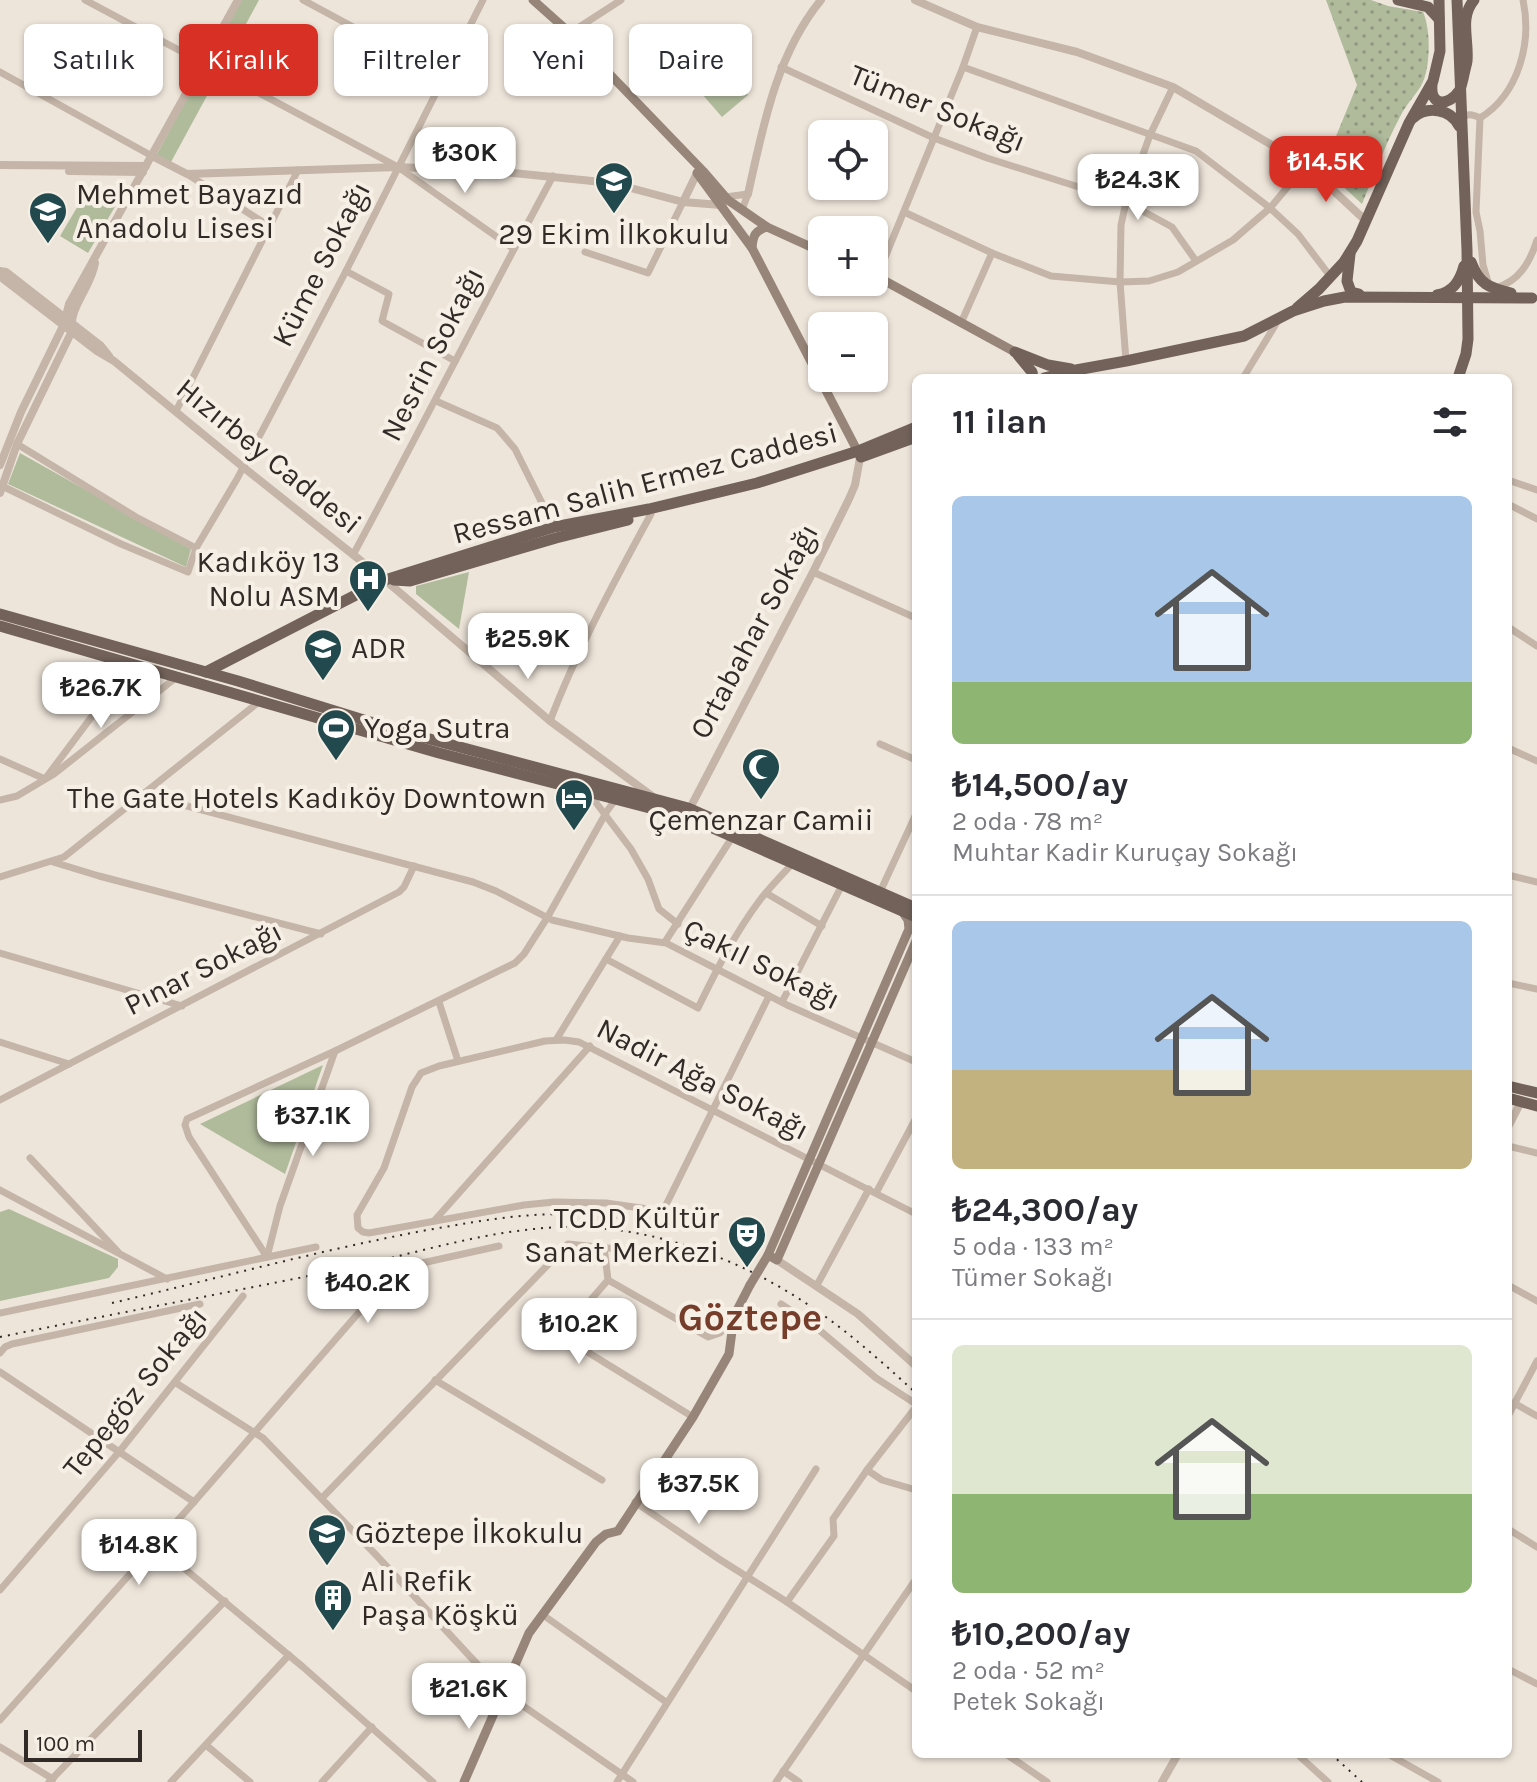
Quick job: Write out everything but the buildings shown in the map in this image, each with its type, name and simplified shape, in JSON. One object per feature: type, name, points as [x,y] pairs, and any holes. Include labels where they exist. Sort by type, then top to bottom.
[{"type":"main road","points":[[533,0],[560,24]]},
{"type":"main road","points":[[1398,0],[1428,7],[1440,20]]},
{"type":"main road","points":[[1439,0],[1440,51],[1432,95],[1441,102],[1446,102],[1460,90],[1467,60],[1467,9],[1474,0]]},
{"type":"main road","points":[[1457,0],[1468,298],[1468,339],[1459,374]]},
{"type":"main road","points":[[613,79],[703,171],[725,201],[859,454]]},
{"type":"main road","points":[[1293,311],[1350,252],[1409,123],[1433,81]]},
{"type":"main road","points":[[1409,123],[1417,114],[1428,110],[1451,114],[1461,124]]},
{"type":"main road","points":[[680,150],[697,173],[725,201],[767,227],[808,246]]},
{"type":"main road","points":[[752,248],[757,230],[767,227]]},
{"type":"main road","points":[[1467,250],[1478,278],[1492,288],[1534,298]]},
{"type":"main road","points":[[1421,297],[1445,294],[1456,285],[1467,250]]},
{"type":"main road","points":[[1350,252],[1348,288],[1363,295]]},
{"type":"main road","points":[[888,283],[1015,352],[1048,365],[1076,370]]},
{"type":"main road","points":[[1060,374],[1244,336],[1293,311],[1324,301],[1363,295],[1534,298]]},
{"type":"main road","points":[[1015,352],[1032,374]]},
{"type":"main road","points":[[1070,374],[1076,370]]},
{"type":"main road","name":"Ressam Salih Ermez Caddesi","points":[[859,454],[912,429]]},
{"type":"main road","name":"Ressam Salih Ermez Caddesi","points":[[206,672],[385,580],[554,527],[759,489],[912,438]]},
{"type":"main road","name":"Ressam Salih Ermez Caddesi","points":[[385,580],[410,581],[650,511]]},
{"type":"main road","points":[[0,623],[394,740],[697,821],[912,915]]},
{"type":"main road","points":[[0,623],[206,672],[396,730],[688,808],[912,906]]},
{"type":"main road","points":[[224,677],[231,663],[246,651]]},
{"type":"main road","points":[[224,677],[234,693]]},
{"type":"main road","points":[[815,1162],[862,1039],[909,929],[907,916],[899,909]]},
{"type":"main road","points":[[464,1782],[529,1633],[596,1542],[606,1534],[618,1531],[693,1417],[729,1354],[734,1316],[750,1285],[773,1258],[912,950]]},
{"type":"main road","points":[[1512,1087],[1537,1093]]},
{"type":"main road","points":[[1512,1099],[1537,1106]]},
{"type":"street","points":[[85,0],[179,51]]},
{"type":"street","points":[[224,24],[238,0]]},
{"type":"street","points":[[303,0],[348,24]]},
{"type":"street","name":"Küme Sokağı","points":[[471,24],[483,0]]},
{"type":"street","points":[[584,24],[621,0]]},
{"type":"street","points":[[915,0],[977,27],[1077,52],[1173,87],[1306,165],[1366,221]]},
{"type":"street","points":[[1480,118],[1495,108],[1519,68],[1526,34],[1523,0]]},
{"type":"street","points":[[742,210],[781,67],[818,1]]},
{"type":"street","points":[[888,247],[977,27]]},
{"type":"street","name":"Tümer Sokağı","points":[[781,67],[934,138],[1126,202],[1172,227],[1196,261]]},
{"type":"street","points":[[963,67],[1196,151],[1270,208],[1298,234],[1330,276]]},
{"type":"street","points":[[0,72],[187,174],[269,226]]},
{"type":"street","points":[[1126,361],[1120,282],[1121,225],[1150,135],[1173,87]]},
{"type":"street","points":[[1,488],[68,323],[69,304],[184,96]]},
{"type":"street","points":[[264,96],[398,167],[514,249]]},
{"type":"street","name":"Küme Sokağı","points":[[1,488],[188,572],[196,548],[243,467],[434,96]]},
{"type":"street","points":[[1461,124],[1466,115],[1473,114],[1480,118]]},
{"type":"street","points":[[1480,118],[1476,212],[1487,283],[1492,288],[1508,284],[1520,274],[1537,240]]},
{"type":"street","points":[[904,212],[992,253],[1051,276],[1120,282],[1149,281],[1178,272],[1233,240],[1270,208],[1306,165]]},
{"type":"street","points":[[0,167],[145,169]]},
{"type":"street","points":[[187,174],[398,167],[553,176],[612,183],[683,202],[725,201],[748,194]]},
{"type":"street","points":[[176,411],[298,170]]},
{"type":"street","points":[[585,252],[648,273],[697,173]]},
{"type":"street","name":"Nesrin Sokağı","points":[[353,555],[553,176]]},
{"type":"street","points":[[961,323],[992,253]]},
{"type":"street","points":[[346,271],[389,294],[382,321],[455,361]]},
{"type":"street","name":"Hızırbey Caddesi","points":[[2,272],[101,346],[114,361]]},
{"type":"street","points":[[1245,374],[1280,317]]},
{"type":"street","points":[[0,465],[21,412],[68,323]]},
{"type":"street","name":"Hızırbey Caddesi","points":[[68,323],[97,351],[114,361],[385,580],[550,721],[656,799]]},
{"type":"street","points":[[436,401],[497,428],[515,449],[554,527]]},
{"type":"street","points":[[17,444],[136,517],[196,548]]},
{"type":"street","name":"Ortabahar Sokağı","points":[[688,808],[813,572],[855,485],[859,454]]},
{"type":"street","points":[[1512,481],[1537,490]]},
{"type":"street","points":[[1512,506],[1537,519]]},
{"type":"street","points":[[550,721],[650,511]]},
{"type":"street","points":[[813,572],[912,616]]},
{"type":"street","points":[[1512,630],[1537,646]]},
{"type":"street","points":[[45,779],[132,663]]},
{"type":"street","points":[[0,800],[17,796],[45,779],[178,676]]},
{"type":"street","points":[[0,877],[53,862],[66,855],[261,700]]},
{"type":"street","points":[[880,744],[912,758]]},
{"type":"street","points":[[1512,750],[1537,761]]},
{"type":"street","points":[[0,759],[45,779]]},
{"type":"street","points":[[580,791],[593,798],[631,849],[648,879],[659,909],[678,924]]},
{"type":"street","name":"Çakıl Sokağı","points":[[142,794],[481,884],[547,918],[620,936],[665,942],[769,996],[912,1060]]},
{"type":"street","points":[[267,1257],[188,1135],[186,1121],[192,1115],[335,1051],[515,963],[527,951],[616,799]]},
{"type":"street","points":[[688,808],[689,815],[697,821]]},
{"type":"street","points":[[880,892],[912,823]]},
{"type":"street","points":[[665,942],[733,836]]},
{"type":"street","points":[[53,862],[321,934]]},
{"type":"street","points":[[606,959],[698,1008],[717,968],[751,913],[793,863]]},
{"type":"street","name":"Pınar Sokağı","points":[[0,1100],[400,891],[414,866]]},
{"type":"street","points":[[1512,876],[1537,882]]},
{"type":"street","points":[[782,1002],[842,885]]},
{"type":"street","points":[[766,893],[822,926]]},
{"type":"street","points":[[556,1040],[620,936]]},
{"type":"street","points":[[0,953],[182,1006]]},
{"type":"street","points":[[1512,984],[1537,989]]},
{"type":"street","points":[[434,1221],[554,1202],[606,1203],[661,1211],[769,996]]},
{"type":"street","points":[[439,1002],[458,1061]]},
{"type":"street","name":"Nadir Ağa Sokağı","points":[[434,1221],[364,1232],[358,1228],[357,1215],[384,1168],[414,1081],[426,1070],[556,1040],[576,1041],[590,1046],[912,1212]]},
{"type":"street","points":[[0,1042],[69,1064]]},
{"type":"street","points":[[434,1221],[590,1046]]},
{"type":"street","points":[[267,1257],[280,1206],[335,1051]]},
{"type":"street","points":[[1512,1119],[1521,1102]]},
{"type":"street","points":[[817,1285],[912,1125]]},
{"type":"street","points":[[1512,1147],[1537,1153]]},
{"type":"street","points":[[30,1158],[122,1256]]},
{"type":"street","points":[[0,1190],[167,1279]]},
{"type":"street","points":[[322,1498],[568,1244],[638,1251]]},
{"type":"street","points":[[0,1720],[394,1273],[404,1267],[499,1246]]},
{"type":"street","points":[[0,1313],[316,1247]]},
{"type":"street","points":[[604,1247],[608,1280],[568,1326],[568,1340],[693,1417]]},
{"type":"street","points":[[773,1258],[858,1314],[912,1362]]},
{"type":"street","points":[[608,1280],[708,1337],[720,1333],[734,1316]]},
{"type":"street","points":[[1512,1287],[1537,1301]]},
{"type":"street","name":"Tepegöz Sokağı","points":[[0,1590],[119,1452],[243,1296]]},
{"type":"street","points":[[0,1353],[12,1344],[200,1304]]},
{"type":"street","points":[[781,1304],[818,1329],[876,1378],[912,1403]]},
{"type":"street","points":[[1512,1407],[1537,1361]]},
{"type":"street","points":[[0,1372],[194,1502]]},
{"type":"street","points":[[435,1380],[602,1480]]},
{"type":"street","points":[[176,1383],[263,1438],[503,1692],[619,1778],[633,1782]]},
{"type":"street","points":[[1514,1403],[1537,1416]]},
{"type":"street","points":[[787,1602],[834,1536],[833,1519],[912,1411]]},
{"type":"street","points":[[619,1778],[816,1469]]},
{"type":"street","points":[[867,1470],[882,1480],[912,1489]]},
{"type":"street","points":[[635,1502],[912,1688]]},
{"type":"street","points":[[1512,1531],[1537,1547]]},
{"type":"street","points":[[156,1545],[289,1655],[433,1782]]},
{"type":"street","points":[[776,1782],[912,1585]]},
{"type":"street","points":[[0,1747],[51,1780],[225,1601]]},
{"type":"street","points":[[543,1615],[666,1702]]},
{"type":"street","points":[[171,1782],[289,1655]]},
{"type":"street","points":[[1512,1671],[1537,1684]]},
{"type":"street","points":[[322,1782],[372,1727]]},
{"type":"street","points":[[206,1745],[250,1782]]},
{"type":"street","points":[[1012,1758],[1047,1782]]},
{"type":"street","points":[[1162,1782],[1176,1758]]},
{"type":"street","points":[[1301,1758],[1328,1782]]},
{"type":"street","points":[[1395,1758],[1438,1782]]},
{"type":"street","points":[[1404,1763],[1407,1758]]},
{"type":"street","points":[[783,1771],[799,1782]]},
{"type":"green space","points":[[240,0],[259,0],[246,24],[227,24]]},
{"type":"green space","points":[[1326,0],[1371,0],[1423,12],[1427,28],[1429,49],[1424,79],[1404,109],[1362,204],[1323,168],[1357,85]]},
{"type":"green space","points":[[188,96],[207,96],[171,162],[156,156]]},
{"type":"green space","points":[[704,96],[747,96],[722,117]]},
{"type":"green space","points":[[88,189],[116,205],[88,253],[60,236]]},
{"type":"green space","points":[[20,453],[191,549],[186,567],[8,484]]},
{"type":"green space","points":[[469,572],[459,629],[416,594],[416,586]]},
{"type":"green space","points":[[323,1065],[285,1174],[200,1124]]},
{"type":"green space","points":[[9,1209],[118,1259],[118,1267],[109,1278],[0,1301],[0,1212]]},
{"type":"railway","points":[[112,1303],[344,1247],[472,1222],[546,1214],[622,1219]]},
{"type":"railway","points":[[0,1337],[338,1270],[485,1236],[534,1229],[608,1229],[680,1244],[715,1256],[782,1288],[827,1318],[912,1389]]},
{"type":"railway","points":[[1335,1758],[1362,1782]]},
{"type":"place","name":"29 Ekim İlkokulu","points":[[614,215]]},
{"type":"place","name":"Mehmet Bayazıd Anadolu Lisesi","points":[[48,245]]},
{"type":"place","name":"Kadıköy 13 Nolu ASM","points":[[368,613]]},
{"type":"place","name":"ADR","points":[[323,682]]},
{"type":"place","name":"Yoga Sutra","points":[[336,762]]},
{"type":"place","name":"Çemenzar Camii","points":[[761,801]]},
{"type":"place","name":"The Gate Hotels Kadıköy Downtown","points":[[574,832]]},
{"type":"place","name":"TCDD Kültür Sanat Merkezi","points":[[747,1269]]},
{"type":"place","name":"Göztepe İlkokulu","points":[[327,1567]]},
{"type":"place","name":"Ali Refik Paşa Köşkü","points":[[333,1632]]},
{"type":"district","name":"Göztepe","points":[[750,1317]]}]
